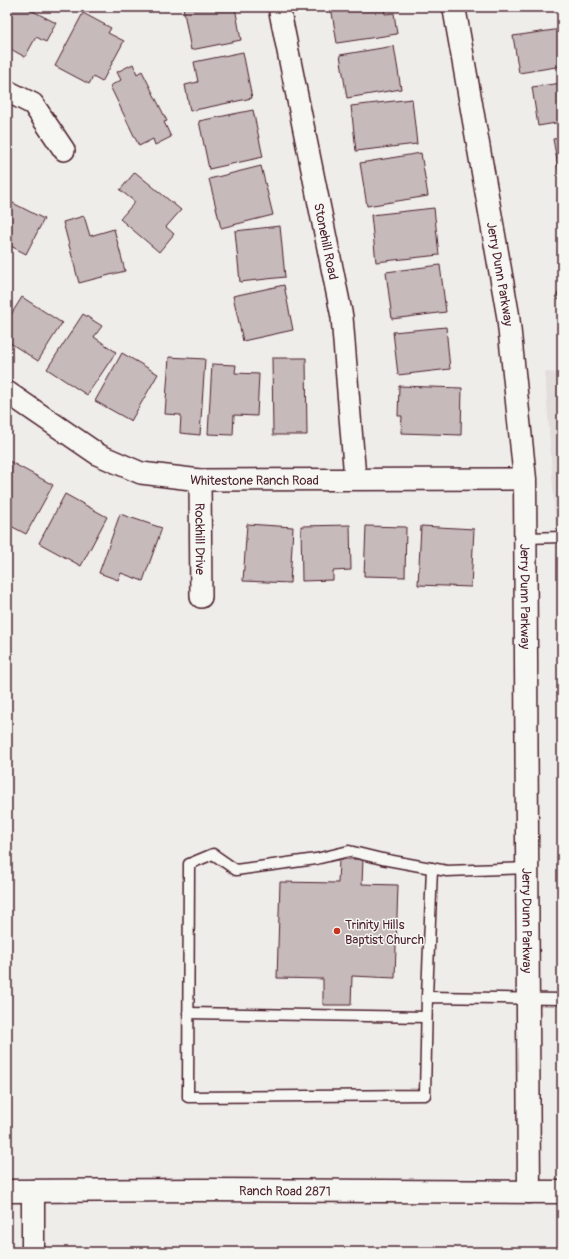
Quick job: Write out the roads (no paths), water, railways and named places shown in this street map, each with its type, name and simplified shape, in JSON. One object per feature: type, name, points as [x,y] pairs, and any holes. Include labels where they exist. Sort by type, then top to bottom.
[{"type":"street","name":"Stonehill Road","points":[[280,7],[342,317],[355,478]]},
{"type":"street","name":"Jerry Dunn Parkway","points":[[454,7],[508,315],[525,479],[529,1192]]},
{"type":"street","points":[[7,91],[33,104],[64,150]]},
{"type":"street","name":"Whitestone Ranch Road","points":[[7,392],[99,455],[141,473],[200,480],[355,478],[525,479]]},
{"type":"street","name":"Rockhill Drive","points":[[200,480],[201,597]]},
{"type":"street","name":"Ranch Road 2871","points":[[7,1191],[202,1190],[562,1192]]},
{"type":"street","points":[[33,1191],[33,1252]]},
{"type":"lane","points":[[525,538],[562,537]]},
{"type":"lane","points":[[432,868],[426,1016],[425,1095],[188,1098],[189,864],[213,854],[236,870],[316,859],[349,851],[382,859],[447,870],[527,868]]},
{"type":"lane","points":[[427,997],[562,999]]},
{"type":"lane","points":[[188,1013],[426,1016]]},
{"type":"place","name":"Trinity Hills Baptist Church","points":[[337,931]]}]
